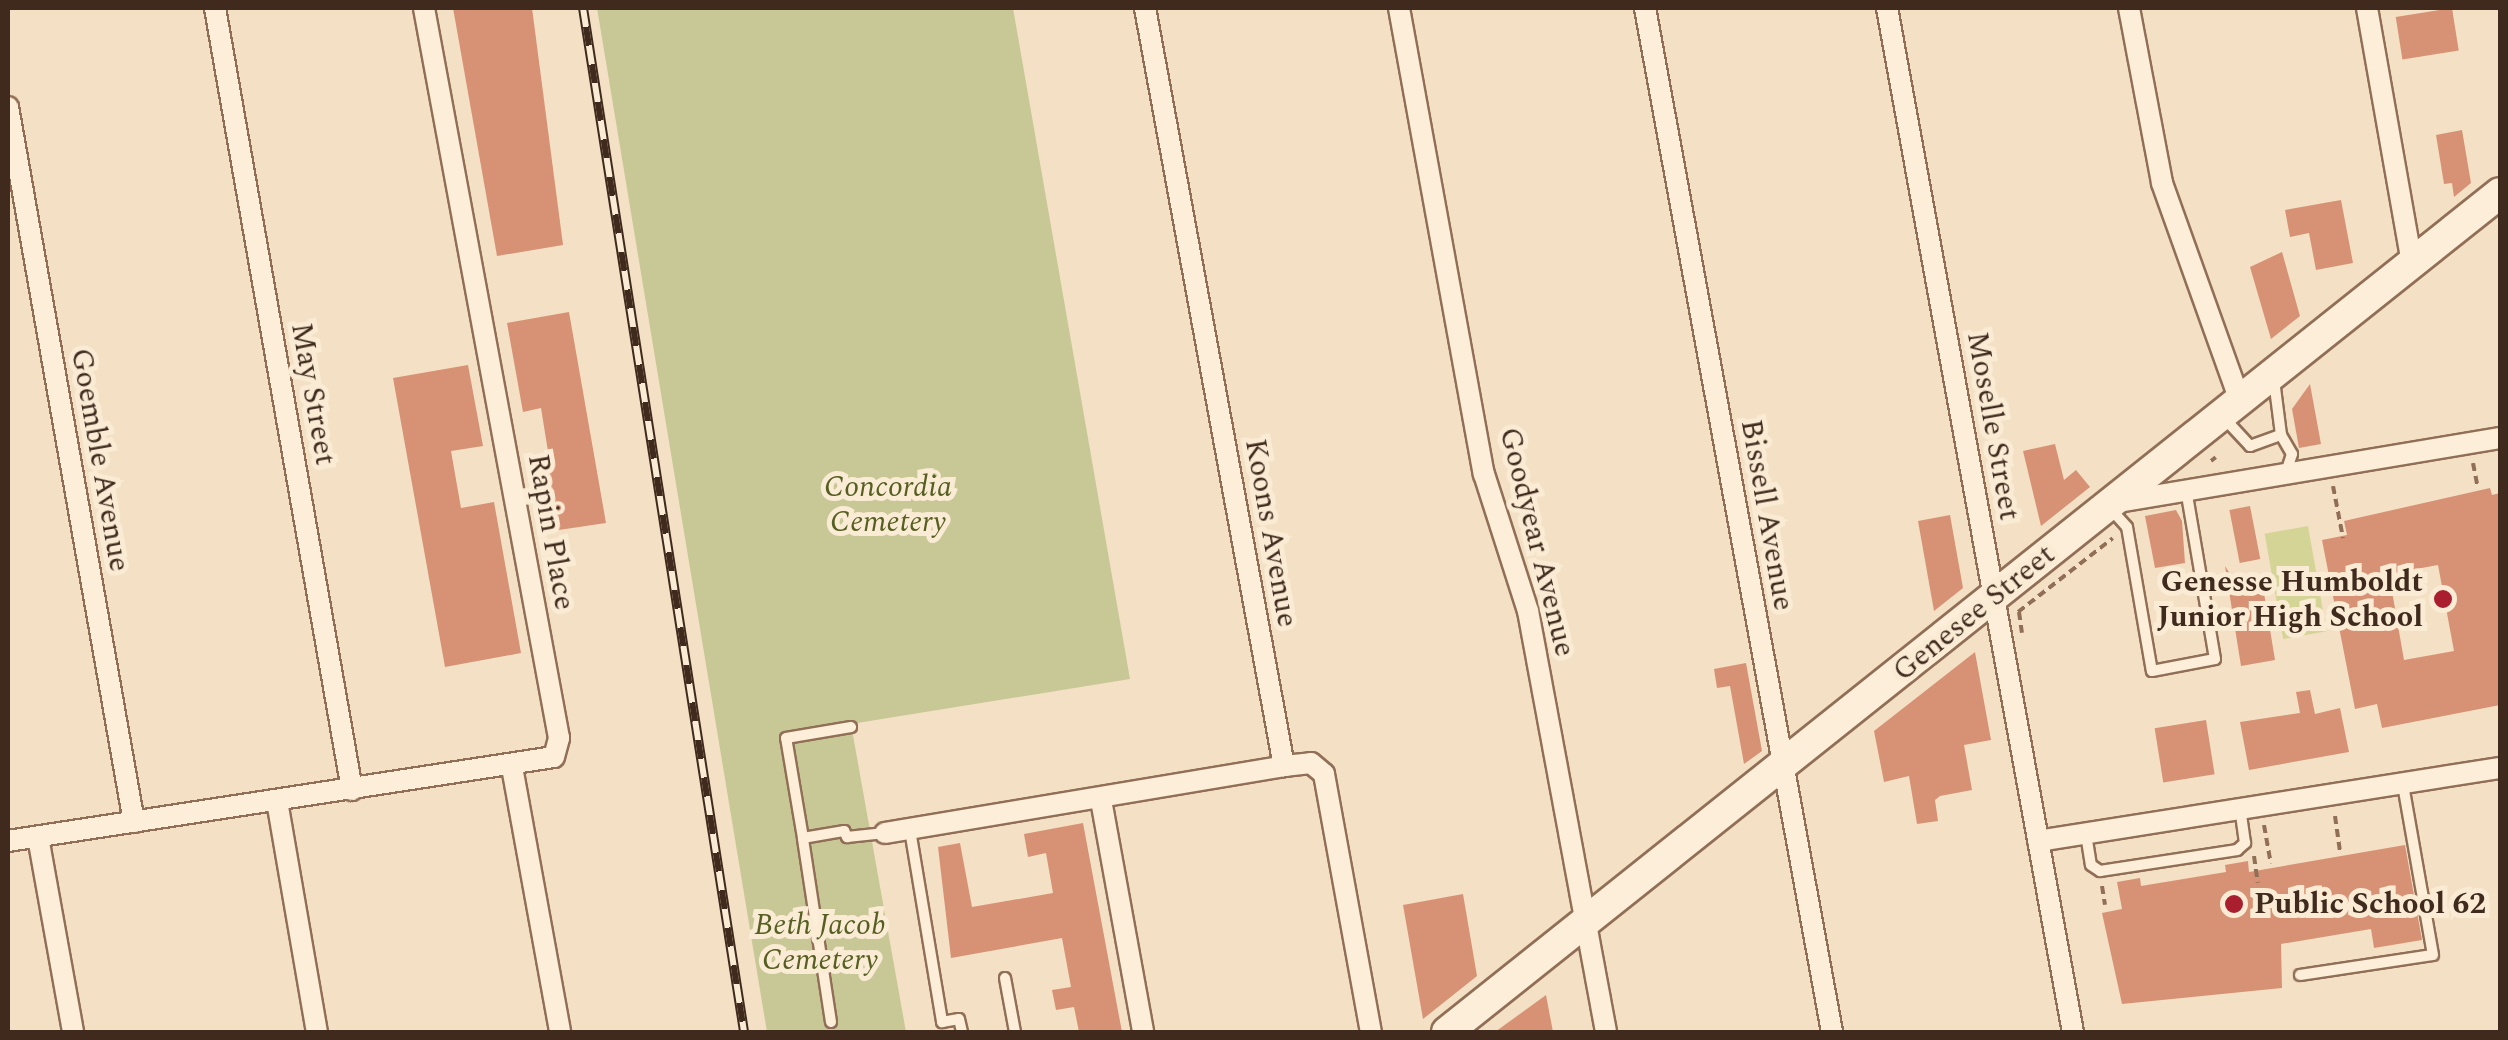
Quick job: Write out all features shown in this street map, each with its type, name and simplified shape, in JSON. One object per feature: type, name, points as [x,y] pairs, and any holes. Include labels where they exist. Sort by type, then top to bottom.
[{"type":"main road","name":"Genesee Street","points":[[1447,1032],[1781,766],[2006,605],[2231,408],[2500,193]]},
{"type":"street","name":"May Street","points":[[215,8],[352,790]]},
{"type":"street","name":"Rapin Place","points":[[424,8],[559,738],[550,760],[512,767]]},
{"type":"street","name":"Koons Avenue","points":[[1145,8],[1284,766]]},
{"type":"street","name":"Goodyear Avenue","points":[[1398,8],[1484,474],[1528,611],[1606,1032]]},
{"type":"street","name":"Bissell Avenue","points":[[1645,8],[1832,1032]]},
{"type":"street","name":"Moselle Street","points":[[1887,8],[2006,605],[2038,841],[2073,1032]]},
{"type":"street","points":[[2130,8],[2162,183],[2231,408]]},
{"type":"street","points":[[2367,8],[2412,264]]},
{"type":"street","name":"Goemble Avenue","points":[[8,107],[134,822]]},
{"type":"street","points":[[2115,512],[2186,489],[2500,438]]},
{"type":"street","points":[[877,833],[1056,802],[1101,800],[1310,763],[1324,774],[1371,1032]]},
{"type":"street","points":[[8,841],[512,767],[560,1032]]},
{"type":"street","points":[[2038,841],[2500,768]]},
{"type":"street","points":[[1101,800],[1143,1032]]},
{"type":"street","points":[[277,802],[317,1032]]},
{"type":"street","points":[[38,837],[73,1032]]},
{"type":"lane","points":[[2274,374],[2281,434],[2292,454],[2286,474]]},
{"type":"lane","points":[[2231,408],[2250,446],[2281,434]]},
{"type":"lane","points":[[2115,512],[2152,671],[2214,659],[2186,489]]},
{"type":"lane","points":[[831,1022],[786,738],[851,727]]},
{"type":"lane","points":[[2300,975],[2432,955],[2403,783]]},
{"type":"lane","points":[[2086,833],[2096,870],[2142,865],[2240,849],[2240,809]]},
{"type":"lane","points":[[910,829],[942,1022],[959,1019],[962,1032]]},
{"type":"lane","points":[[803,838],[877,833]]},
{"type":"lane","points":[[1006,978],[1016,1032]]},
{"type":"path","points":[[2471,452],[2478,488]]},
{"type":"path","points":[[2331,475],[2343,538]]},
{"type":"path","points":[[2006,605],[2115,512]]},
{"type":"path","points":[[2335,816],[2340,852]]},
{"type":"path","points":[[2263,818],[2270,863]]},
{"type":"green space","name":"Concordia Cemetery","points":[[597,8],[1013,8],[1130,679],[851,724],[906,1032],[767,1032]]},
{"type":"green space","points":[[2308,526],[2327,631],[2283,639],[2265,534]]},
{"type":"building","points":[[453,8],[532,8],[563,245],[497,256]]},
{"type":"building","points":[[2452,8],[2459,50],[2402,59],[2396,17]]},
{"type":"building","points":[[2462,130],[2471,183],[2454,197],[2452,183],[2444,184],[2436,135]]},
{"type":"building","points":[[2341,200],[2353,263],[2316,270],[2309,233],[2290,237],[2285,210]]},
{"type":"building","points":[[2282,252],[2300,316],[2271,339],[2250,267]]},
{"type":"building","points":[[569,312],[606,523],[545,532],[534,472],[551,470],[541,408],[523,412],[507,323]]},
{"type":"building","points":[[468,365],[483,446],[451,451],[461,508],[494,502],[521,653],[445,667],[393,378]]},
{"type":"building","points":[[2310,384],[2321,444],[2299,448],[2292,409]]},
{"type":"building","points":[[2055,444],[2064,480],[2076,470],[2090,487],[2041,526],[2023,451]]},
{"type":"building","points":[[2490,488],[2492,495],[2500,493],[2500,705],[2382,728],[2377,704],[2355,709],[2322,540],[2347,535],[2344,521]],"holes":[[[2438,565],[2454,651],[2404,660],[2389,574]]]},
{"type":"building","points":[[2250,506],[2260,559],[2240,563],[2229,510]]},
{"type":"building","points":[[2176,510],[2182,521],[2185,563],[2155,568],[2145,516]]},
{"type":"building","points":[[1950,515],[1963,588],[1934,611],[1918,521]]},
{"type":"building","points":[[2225,566],[2244,596],[2264,593],[2275,660],[2241,666]]},
{"type":"building","points":[[1975,652],[1991,740],[1964,745],[1972,790],[1940,796],[1935,800],[1938,821],[1917,824],[1909,776],[1884,782],[1874,731]]},
{"type":"building","points":[[1746,663],[1762,751],[1744,764],[1730,686],[1717,688],[1714,669]]},
{"type":"building","points":[[2310,690],[2315,714],[2340,708],[2349,752],[2249,770],[2240,722],[2300,713],[2296,692]]},
{"type":"building","points":[[2206,720],[2215,774],[2163,782],[2155,728]]},
{"type":"building","points":[[1083,823],[1122,1032],[1079,1032],[1074,1007],[1056,1010],[1052,990],[1071,987],[1062,938],[951,958],[938,847],[960,843],[972,907],[1053,893],[1046,853],[1028,857],[1024,834]]},
{"type":"building","points":[[2405,845],[2422,940],[2374,948],[2371,929],[2281,944],[2282,988],[2122,1004],[2102,913],[2122,909],[2117,882],[2140,878],[2141,886],[2226,872],[2225,865],[2248,861],[2249,872]]},
{"type":"building","points":[[1463,894],[1477,976],[1423,1019],[1403,905]]},
{"type":"building","points":[[1546,995],[1553,1032],[1495,1032]]},
{"type":"railway","points":[[583,8],[744,1032]]},
{"type":"place","name":"Genesse Humboldt Junior High School","points":[[2443,599]]},
{"type":"place","name":"Public School 62","points":[[2234,904]]},
{"type":"park label","name":"Beth Jacob Cemetery","points":[[820,942]]}]
